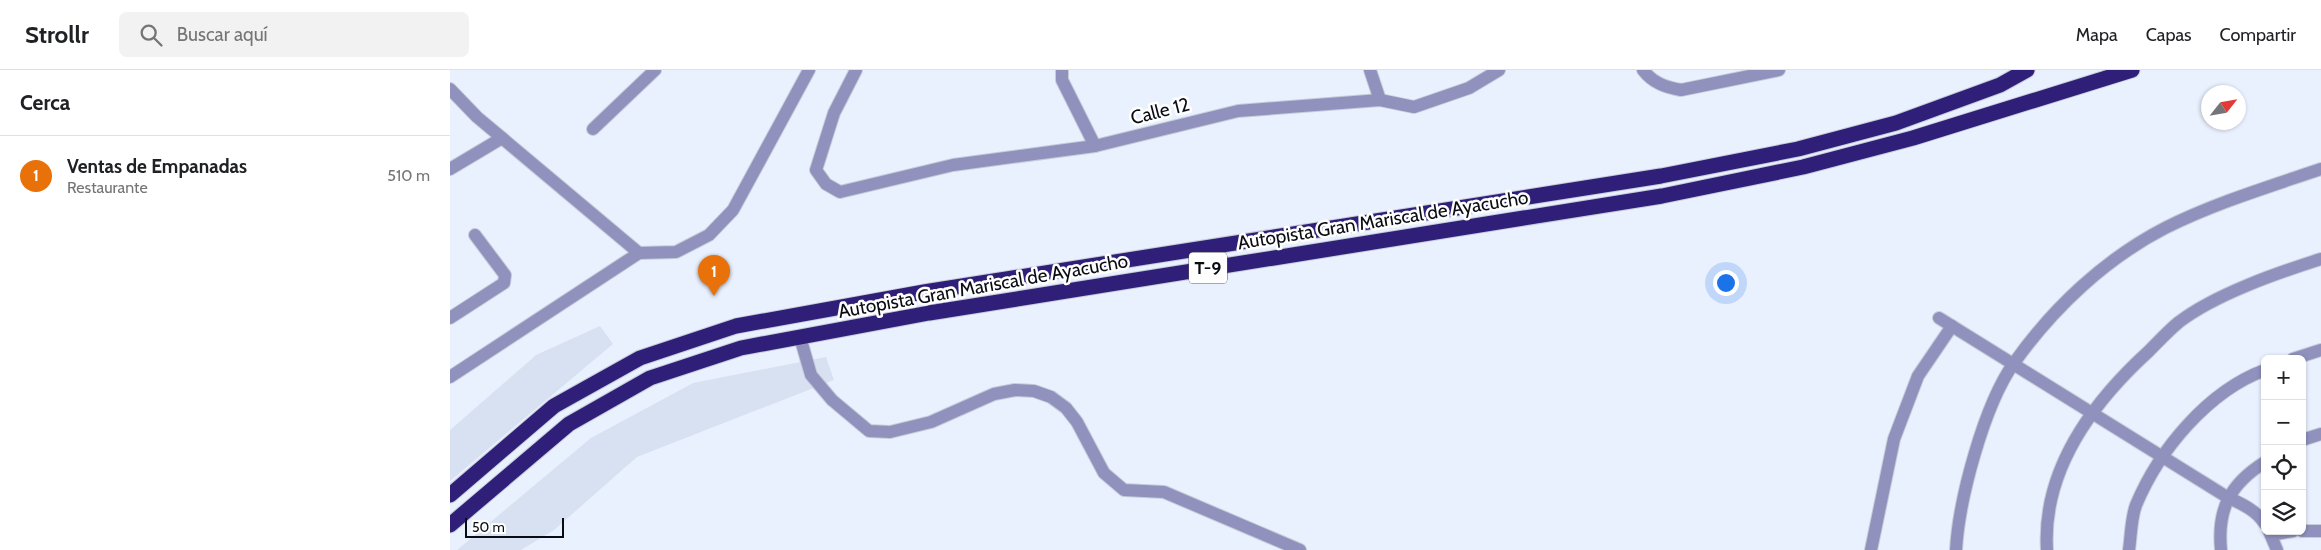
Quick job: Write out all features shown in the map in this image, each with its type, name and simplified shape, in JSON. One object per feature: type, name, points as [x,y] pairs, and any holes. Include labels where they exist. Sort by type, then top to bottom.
[{"type":"highway","name":"Autopista Gran Mariscal de Ayacucho","points":[[450,495],[554,406],[640,358],[736,326],[934,291],[1671,174],[1798,149],[1896,123],[2000,85],[2027,70]]},
{"type":"highway","name":"Autopista Gran Mariscal de Ayacucho","points":[[450,525],[568,424],[650,378],[741,348],[928,313],[1662,196],[1803,167],[2011,109],[2132,70]]},
{"type":"street","points":[[593,129],[655,70]]},
{"type":"street","points":[[450,377],[639,253],[676,252],[709,235],[734,210],[809,70]]},
{"type":"street","name":"Calle 12","points":[[856,70],[834,113],[816,170],[826,184],[840,192],[953,165],[1095,146],[1238,111],[1380,100],[1414,107],[1469,88],[1499,70]]},
{"type":"street","points":[[1062,70],[1062,80],[1095,146]]},
{"type":"street","points":[[1370,70],[1380,100]]},
{"type":"street","points":[[1643,70],[1651,80],[1666,87],[1681,90],[1779,70]]},
{"type":"street","points":[[450,89],[502,138],[639,253]]},
{"type":"street","points":[[450,169],[502,138]]},
{"type":"street","points":[[1956,550],[1958,528],[1975,454],[1991,408],[2013,364],[2059,306],[2105,267],[2164,228],[2224,202],[2321,169]]},
{"type":"street","points":[[450,318],[504,283],[505,275],[501,266],[475,235]]},
{"type":"street","points":[[2047,550],[2046,537],[2055,482],[2078,433],[2119,379],[2180,322],[2229,294],[2321,259]]},
{"type":"street","points":[[1939,318],[2092,414],[2255,512],[2261,519]]},
{"type":"street","points":[[1871,550],[1894,439],[1918,376],[1952,326]]},
{"type":"street","points":[[800,337],[811,375],[832,400],[869,431],[890,432],[924,424],[949,415],[984,397],[1005,391],[1024,390],[1043,394],[1059,402],[1072,415],[1104,473],[1124,490],[1164,492],[1300,550]]},
{"type":"street","points":[[2305,355],[2321,350]]},
{"type":"street","points":[[2129,550],[2135,506],[2161,456],[2214,398],[2244,378],[2261,372]]},
{"type":"street","points":[[2306,439],[2321,434]]},
{"type":"street","points":[[2221,550],[2220,526],[2228,497],[2261,464]]},
{"type":"street","points":[[2306,531],[2321,530]]},
{"type":"street","points":[[2271,535],[2277,550]]},
{"type":"shaded area","points":[[600,326],[613,344],[450,481],[450,430],[536,355]]},
{"type":"shaded area","points":[[826,357],[834,380],[637,457],[554,530],[521,550],[457,550],[591,438],[693,383]]},
{"type":"place","name":"Ventas de Empanadas","points":[[714,296]]}]
